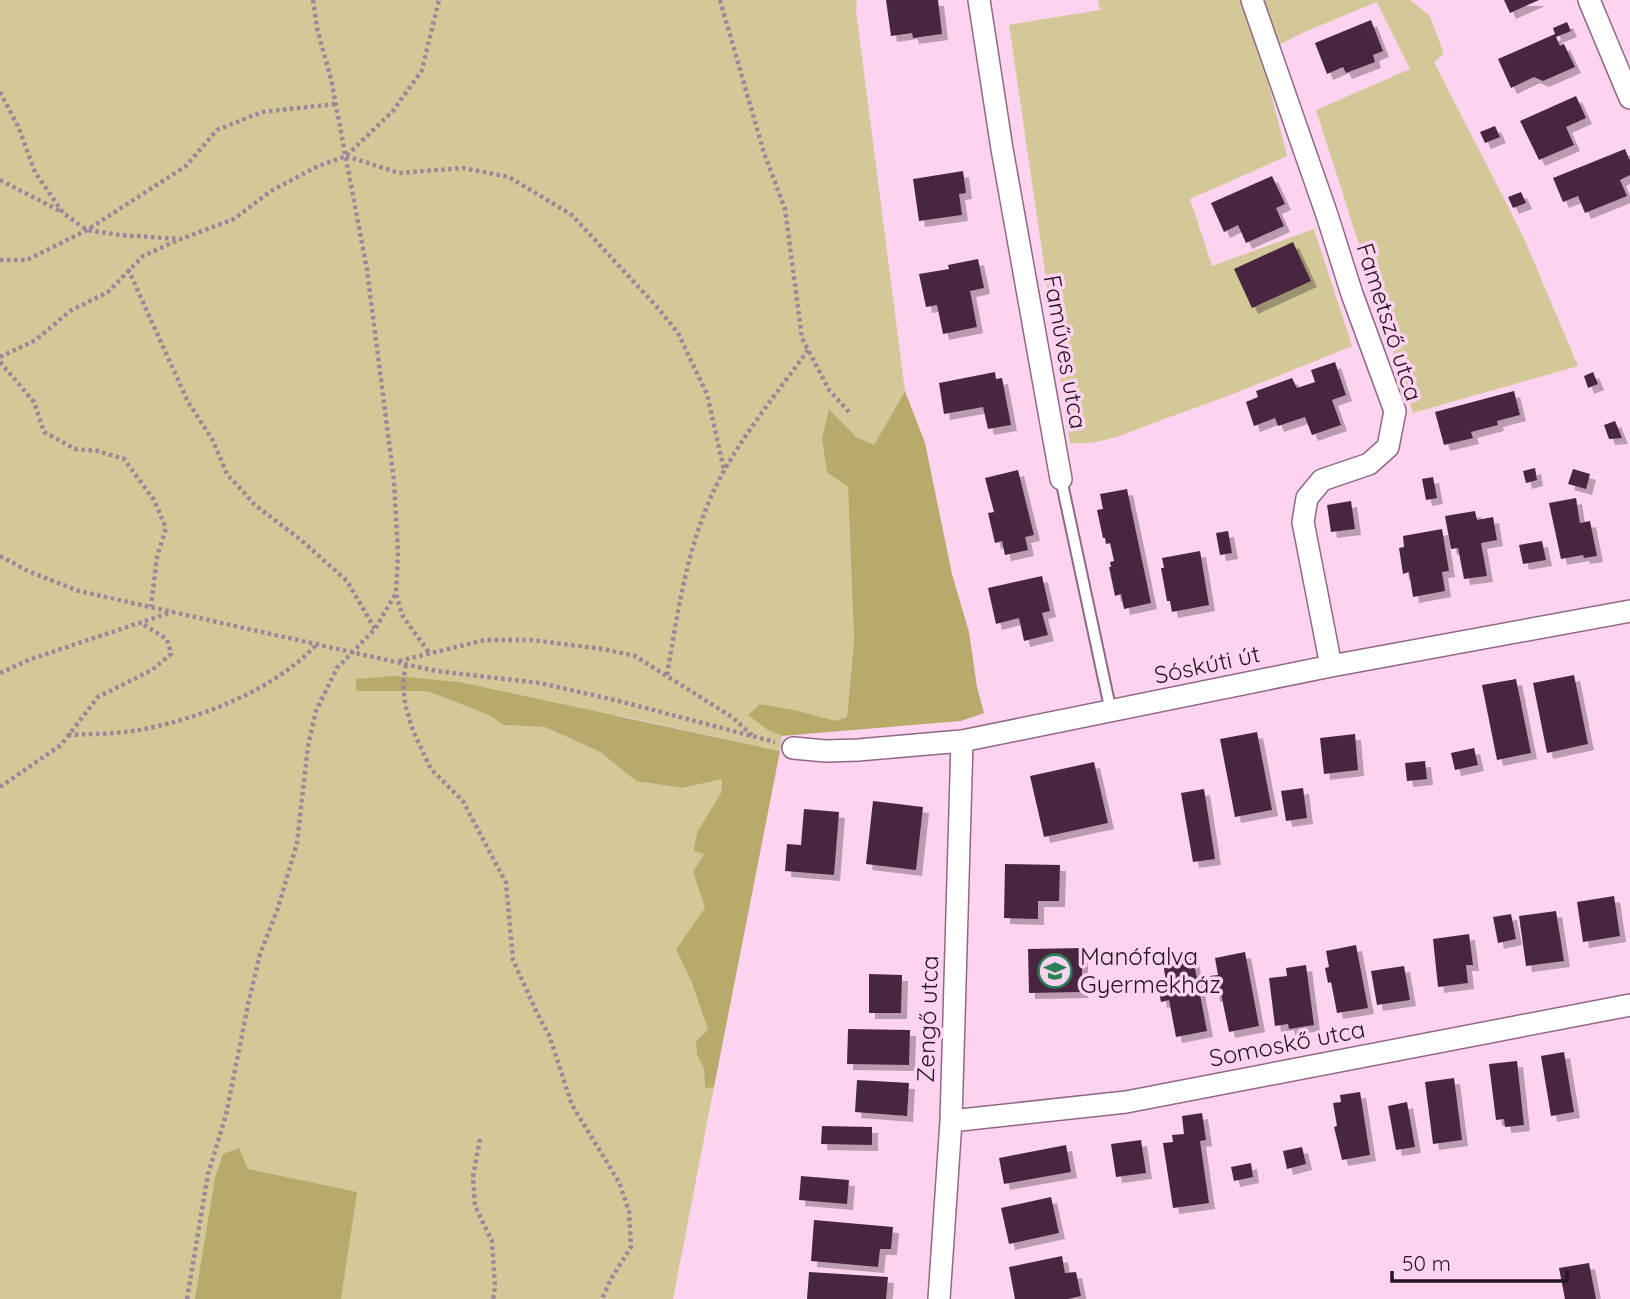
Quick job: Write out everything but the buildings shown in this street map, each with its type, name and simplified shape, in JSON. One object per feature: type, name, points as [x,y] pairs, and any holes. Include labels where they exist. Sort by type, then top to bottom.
[{"type":"street","name":"Faműves utca","points":[[979,0],[1002,149],[1061,478]]},
{"type":"street","name":"Fametsző utca","points":[[1252,0],[1352,294],[1395,411],[1388,447],[1369,464],[1322,480],[1307,498],[1303,522],[1331,666]]},
{"type":"street","points":[[1589,0],[1630,98]]},
{"type":"street","name":"Sóskúti út","points":[[793,747],[826,751],[858,750],[962,741],[1331,666],[1630,611]]},
{"type":"street","name":"Zengő utca","points":[[939,1299],[951,1121],[962,741]]},
{"type":"street","name":"Somoskő utca","points":[[951,1121],[1126,1101],[1630,1006]]},
{"type":"lane","name":"Faműves utca","points":[[1061,478],[1111,712]]},
{"type":"path","points":[[313,0],[367,270],[394,481],[398,553],[396,593],[402,615],[430,654]]},
{"type":"path","points":[[150,607],[157,556],[166,528],[154,500],[124,459],[98,451],[75,449],[44,432],[34,402],[0,359],[36,340],[70,311],[108,292],[143,256],[234,219],[271,191],[316,167],[346,156],[393,111],[422,70],[439,0]]},
{"type":"path","points":[[720,0],[764,153],[785,209],[802,338],[829,390],[849,412]]},
{"type":"path","points":[[0,92],[18,126],[35,172],[62,213]]},
{"type":"path","points":[[0,260],[27,260],[86,230],[186,166],[217,130],[262,112],[335,104]]},
{"type":"path","points":[[346,156],[399,173],[463,168],[509,177],[572,215],[678,333],[707,394],[724,470]]},
{"type":"path","points":[[0,180],[62,213],[86,230],[181,239]]},
{"type":"path","points":[[128,269],[188,402],[212,439],[227,474],[256,505],[347,581],[375,629]]},
{"type":"path","points":[[667,675],[684,575],[698,530],[724,470],[808,350]]},
{"type":"path","points":[[0,556],[30,572],[79,592],[436,671],[540,684],[619,701],[793,747]]},
{"type":"path","points":[[187,1299],[208,1174],[226,1115],[260,954],[278,908],[297,843],[308,746],[316,711],[337,668],[375,629],[396,593]]},
{"type":"path","points":[[0,673],[31,659],[173,612]]},
{"type":"path","points":[[0,787],[61,745],[98,697],[152,670],[171,654],[167,639],[141,622]]},
{"type":"path","points":[[390,661],[407,660],[485,640],[531,640],[603,649],[635,656],[732,717],[754,736]]},
{"type":"path","points":[[68,736],[137,730],[189,718],[236,700],[271,680],[303,660],[318,644]]},
{"type":"path","points":[[406,664],[403,681],[405,704],[412,731],[431,769],[463,801],[506,883],[513,960],[549,1035],[572,1105],[619,1182],[629,1211],[631,1247],[602,1299]]},
{"type":"path","points":[[480,1139],[473,1177],[475,1206],[492,1241],[495,1287],[493,1299]]},
{"type":"shaded area","points":[[0,0],[857,0],[856,10],[905,391],[874,446],[856,437],[829,409],[827,471],[848,487],[854,640],[847,717],[835,722],[795,710],[760,704],[768,730],[782,736],[780,751],[626,717],[356,679],[356,691],[427,691],[489,715],[503,725],[545,727],[600,752],[636,781],[682,788],[722,778],[721,793],[697,832],[695,851],[704,854],[693,872],[706,908],[676,949],[692,983],[708,1030],[697,1055],[704,1069],[705,1087],[714,1087],[673,1299],[0,1299]]},
{"type":"shaded area","points":[[1098,0],[1410,0],[1430,16],[1444,54],[1434,62],[1523,236],[1578,366],[1413,413],[1316,110],[1410,69],[1377,2],[1302,33],[1261,54],[1287,156],[1190,199],[1212,266],[1314,229],[1352,346],[1120,436],[1095,442],[1070,443],[1009,25],[1100,10]]},
{"type":"shaded area","points":[[905,391],[925,443],[952,574],[969,632],[977,687],[984,713],[961,721],[782,736],[768,730],[748,715],[760,704],[835,721],[847,717],[854,640],[848,487],[827,472],[822,439],[829,409],[856,437],[874,445]]},
{"type":"shaded area","points":[[395,676],[459,682],[780,751],[714,1087],[705,1088],[704,1069],[697,1055],[696,1041],[708,1030],[692,983],[676,949],[705,908],[693,872],[704,854],[694,851],[697,832],[721,793],[722,779],[682,788],[636,781],[600,752],[545,727],[503,725],[489,715],[427,691],[356,691],[356,679]]},
{"type":"shaded area","points":[[239,1148],[248,1169],[357,1192],[341,1299],[195,1299],[215,1178],[223,1154]]},
{"type":"place","name":"Manófalva Gyermekház","points":[[1055,971]]}]
